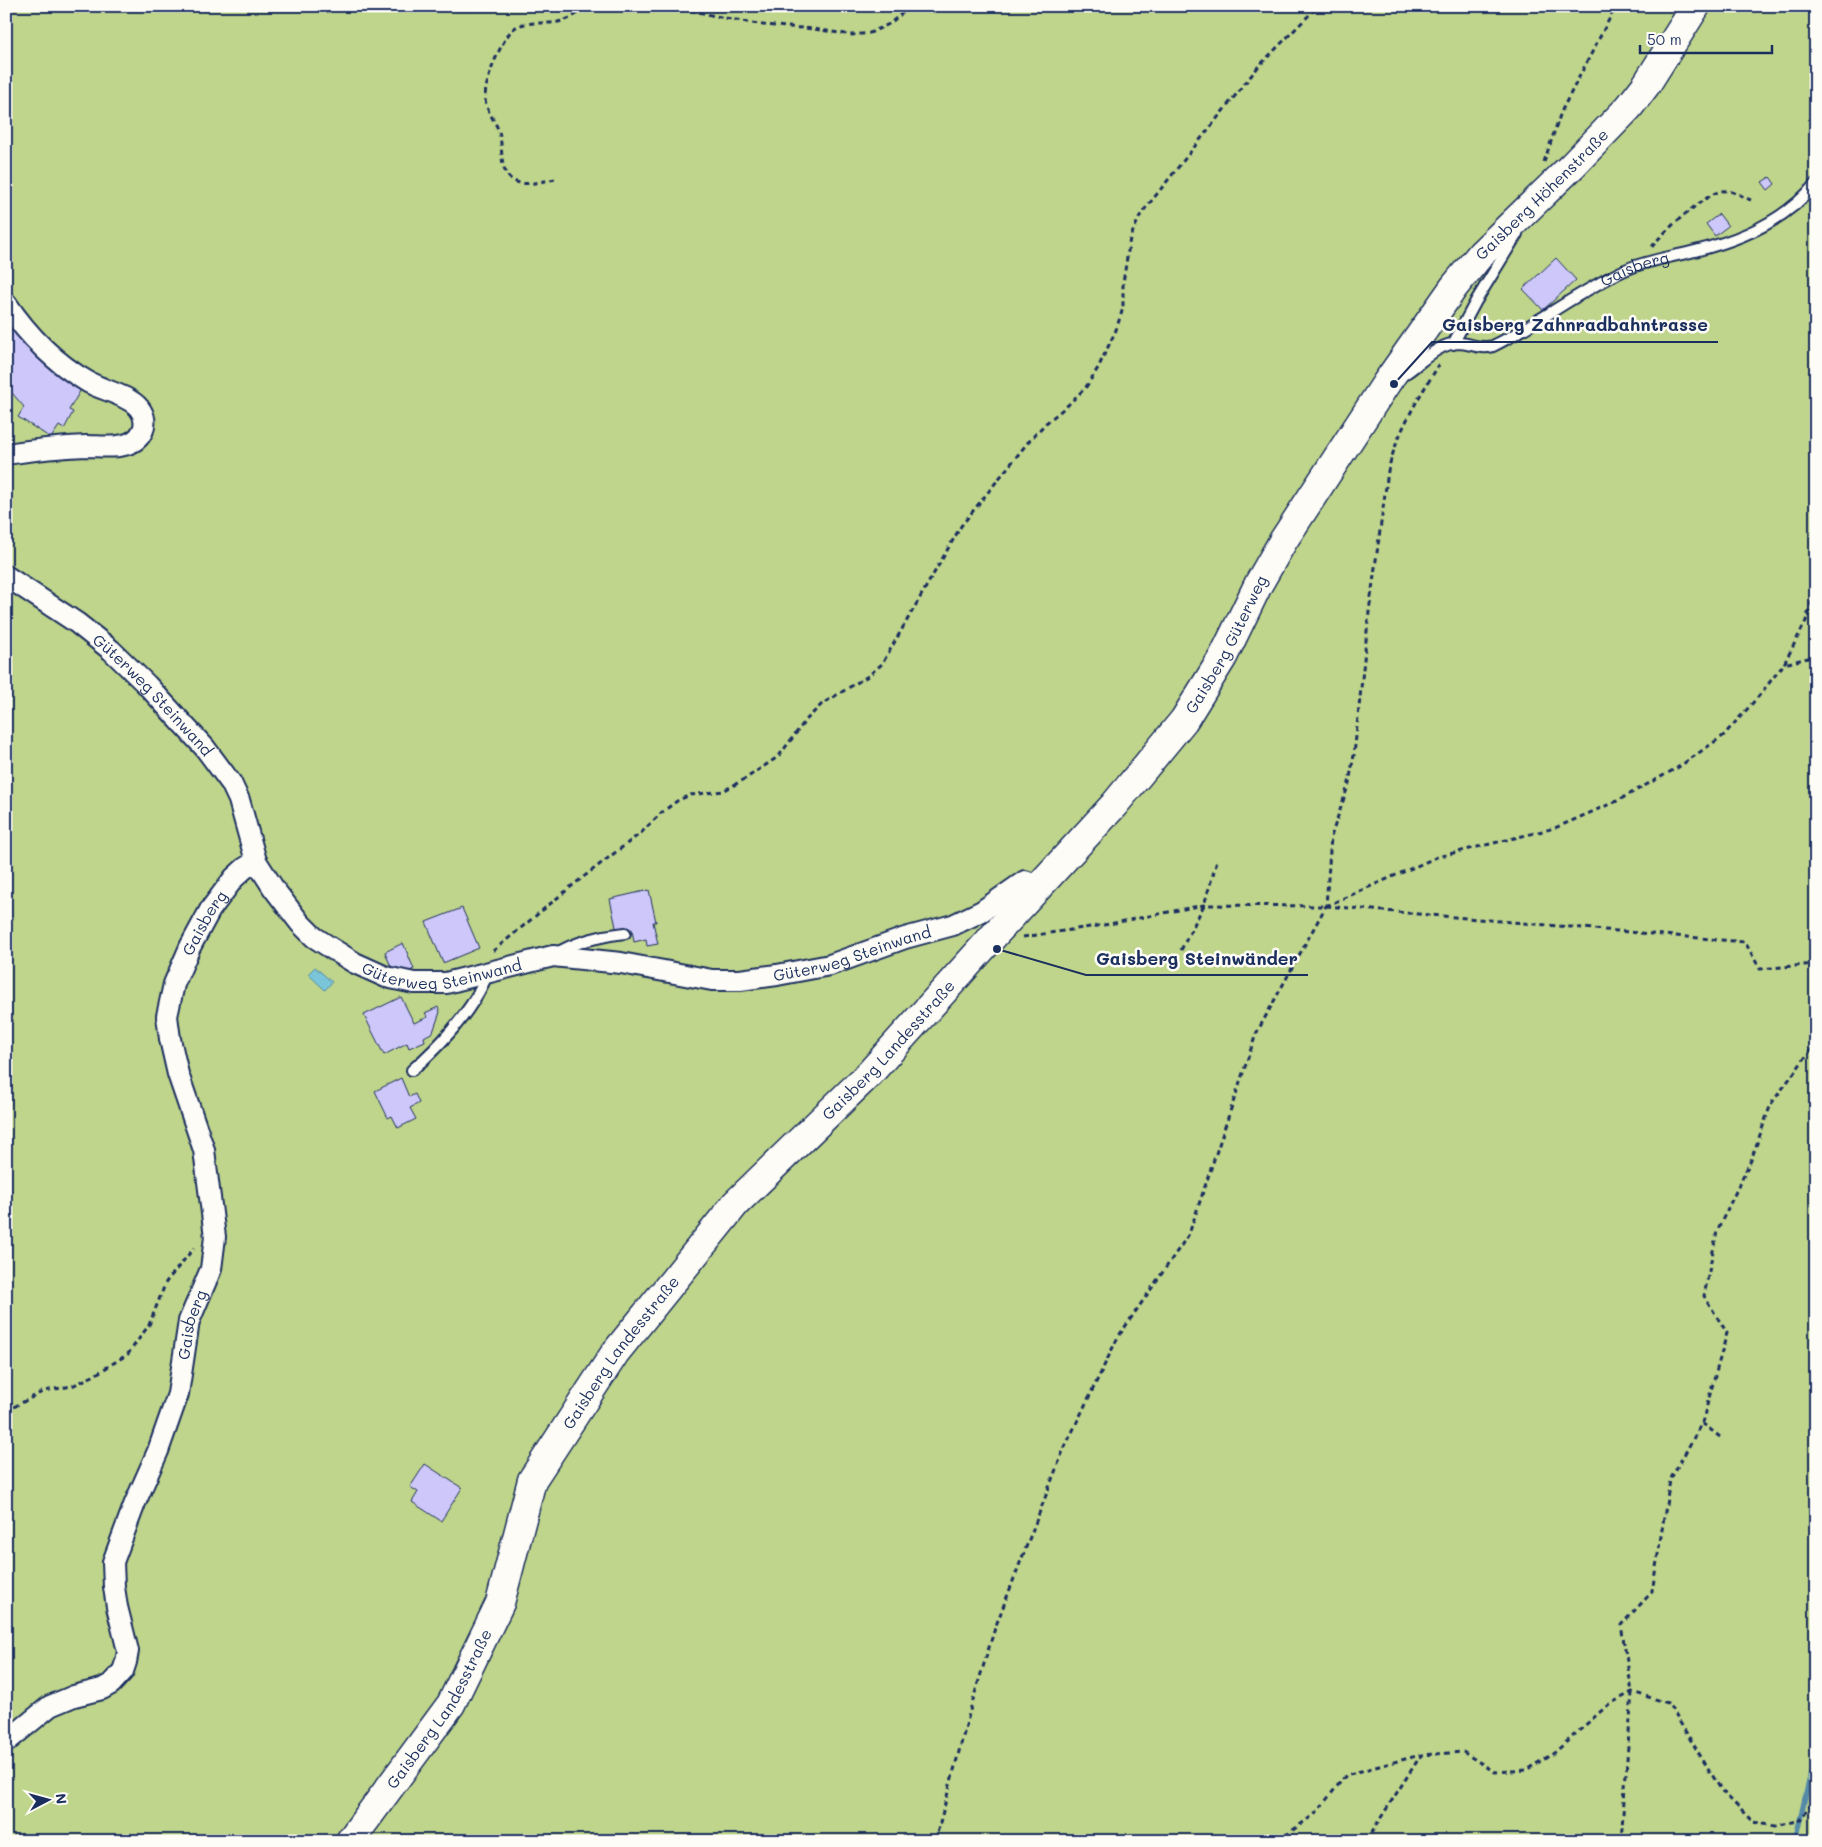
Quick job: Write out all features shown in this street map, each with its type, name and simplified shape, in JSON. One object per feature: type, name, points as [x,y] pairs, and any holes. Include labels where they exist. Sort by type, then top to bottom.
[{"type":"main road","name":"Gaisberg Höhenstraße","points":[[1389,380],[1454,287],[1480,254],[1629,107],[1646,85],[1696,6]]},
{"type":"main road","name":"Gaisberg Güterweg","points":[[993,937],[1114,805],[1184,720],[1223,657],[1259,583],[1283,541],[1389,380]]},
{"type":"main road","name":"Gaisberg Landesstraße","points":[[350,1841],[451,1704],[500,1602],[532,1480],[615,1354],[736,1202],[870,1073],[993,937]]},
{"type":"street","points":[[6,303],[24,326],[58,361],[90,383],[134,404],[143,415],[145,424],[143,432],[138,439],[121,446],[58,447],[6,454]]},
{"type":"street","name":"Güterweg Steinwand","points":[[6,576],[100,640],[147,685],[190,731],[219,766],[235,791],[256,861],[274,889],[300,923],[314,936],[355,963],[386,977],[414,983],[446,983],[553,956],[621,963],[712,980],[740,980],[777,975],[830,965],[952,924],[982,911],[1025,881],[1038,887]]},
{"type":"street","name":"Gaisberg","points":[[6,1742],[50,1706],[74,1696],[102,1689],[118,1678],[123,1671],[128,1651],[120,1624],[114,1588],[113,1562],[158,1451],[178,1394],[189,1321],[212,1269],[215,1237],[204,1150],[178,1074],[167,1016],[172,992],[178,976],[210,910],[234,878],[256,861]]},
{"type":"lane","name":"Gaisberg","points":[[1453,344],[1465,344],[1481,348],[1493,346],[1582,292],[1628,269],[1715,246],[1753,230],[1792,208],[1816,183]]},
{"type":"lane","points":[[1389,380],[1404,374],[1433,352],[1453,344],[1476,300],[1535,201]]},
{"type":"lane","points":[[553,956],[564,949],[607,935],[625,934]]},
{"type":"lane","points":[[412,1070],[440,1043],[467,1008],[484,982],[476,976]]},
{"type":"path","points":[[555,179],[521,184],[508,176],[504,169],[498,126],[486,103],[486,87],[491,70],[503,44],[514,28],[522,25],[563,21],[588,6]]},
{"type":"path","points":[[673,6],[755,24],[814,29],[852,35],[870,33],[889,24],[911,6]]},
{"type":"path","points":[[476,976],[479,963],[573,885],[642,832],[661,812],[690,795],[723,791],[746,779],[780,756],[805,721],[822,704],[868,676],[882,664],[961,526],[1029,441],[1046,422],[1068,405],[1086,387],[1098,368],[1116,330],[1123,308],[1123,283],[1130,238],[1141,214],[1258,67],[1318,6]]},
{"type":"path","points":[[1542,168],[1561,112],[1616,6]]},
{"type":"path","points":[[1647,263],[1649,253],[1658,238],[1711,196],[1722,190],[1751,200]]},
{"type":"path","points":[[935,1841],[969,1712],[995,1628],[1063,1451],[1118,1337],[1189,1234],[1256,1034],[1326,906],[1331,837],[1347,790],[1354,755],[1369,612],[1386,485],[1392,455],[1411,413],[1453,344]]},
{"type":"path","points":[[1326,906],[1437,857],[1555,828],[1617,802],[1677,768],[1723,736],[1784,664],[1806,621],[1816,584]]},
{"type":"path","points":[[1784,664],[1816,656]]},
{"type":"path","points":[[1181,950],[1204,906],[1217,861]]},
{"type":"path","points":[[993,937],[1104,925],[1204,906],[1326,906],[1745,942],[1760,969],[1816,964]]},
{"type":"path","points":[[1621,1841],[1632,1692],[1621,1625],[1652,1592],[1670,1480],[1702,1423],[1727,1333],[1704,1296],[1717,1231],[1751,1160],[1770,1104],[1816,1043]]},
{"type":"path","points":[[6,1411],[44,1391],[72,1386],[86,1380],[128,1354],[149,1324],[166,1282],[214,1228]]},
{"type":"path","points":[[1702,1423],[1720,1437]]},
{"type":"path","points":[[1278,1841],[1316,1814],[1346,1775],[1421,1755],[1463,1752],[1495,1772],[1526,1770],[1554,1753],[1608,1705],[1632,1692],[1668,1703],[1722,1791],[1753,1822],[1775,1826],[1800,1820],[1816,1796]]},
{"type":"path","points":[[1366,1841],[1421,1755]]},
{"type":"green space","points":[[6,6],[1816,6],[1816,1841],[6,1841]]},
{"type":"water","points":[[315,967],[332,982],[325,990],[308,974]]},
{"type":"building","points":[[461,6],[513,6],[462,11]]},
{"type":"building","points":[[1770,177],[1775,184],[1768,190],[1762,182]]},
{"type":"building","points":[[1719,214],[1728,226],[1715,236],[1706,224]]},
{"type":"building","points":[[1556,258],[1576,280],[1543,310],[1523,289]]},
{"type":"building","points":[[6,325],[12,325],[83,386],[69,410],[73,412],[64,429],[59,426],[51,438],[18,417],[24,407],[6,386]]},
{"type":"building","points":[[649,890],[656,922],[653,922],[658,944],[647,946],[646,939],[634,942],[632,929],[617,932],[610,899]]},
{"type":"building","points":[[462,908],[479,948],[443,963],[426,922]]},
{"type":"building","points":[[403,943],[414,969],[401,975],[393,972],[385,952]]},
{"type":"building","points":[[401,997],[414,1023],[428,1017],[425,1013],[438,1007],[440,1012],[433,1032],[424,1037],[425,1041],[409,1048],[407,1043],[384,1055],[364,1015]]},
{"type":"building","points":[[401,1078],[409,1097],[415,1094],[419,1103],[410,1108],[416,1119],[398,1128],[392,1116],[388,1118],[375,1091]]},
{"type":"building","points":[[425,1464],[462,1488],[441,1521],[412,1502],[418,1492],[410,1487]]},
{"type":"waterway","points":[[1795,1841],[1816,1750]]},
{"type":"place","name":"Gaisberg Zahnradbahntrasse","points":[[1394,384]]},
{"type":"place","name":"Gaisberg Steinwänder","points":[[997,949]]}]
